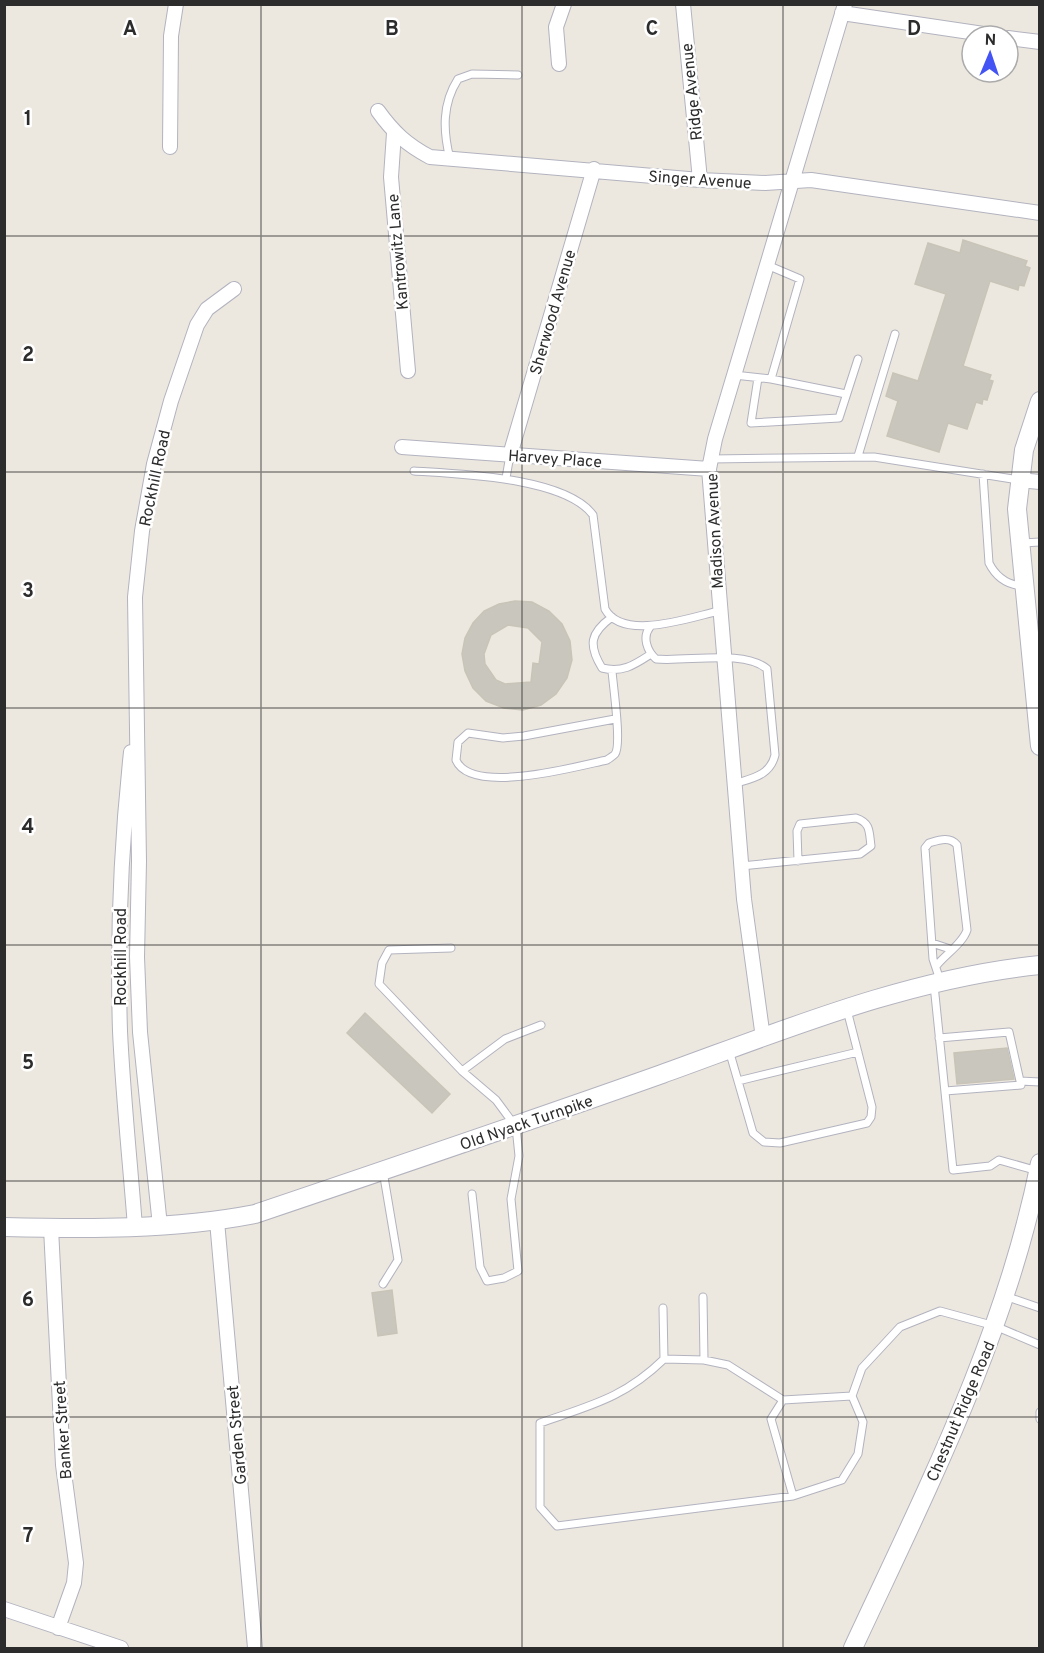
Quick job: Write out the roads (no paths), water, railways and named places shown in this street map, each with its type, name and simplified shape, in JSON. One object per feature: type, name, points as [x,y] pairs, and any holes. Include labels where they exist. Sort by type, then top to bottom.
[{"type":"street","points":[[170,147],[171,36],[176,4]]},
{"type":"street","points":[[559,64],[556,27],[564,4]]},
{"type":"street","name":"Ridge Avenue","points":[[683,4],[700,180]]},
{"type":"street","points":[[844,9],[960,29]]},
{"type":"street","name":"Madison Avenue","points":[[763,1038],[741,867],[719,611],[710,464],[734,375],[844,9]]},
{"type":"street","points":[[1020,40],[1040,42]]},
{"type":"street","name":"Singer Avenue","points":[[378,111],[394,133],[410,147],[430,157],[594,169],[700,180],[765,183],[811,180],[1040,213]]},
{"type":"street","name":"Kantrowitz Lane","points":[[394,133],[391,177],[408,371]]},
{"type":"street","name":"Sherwood Avenue","points":[[510,455],[594,169]]},
{"type":"street","name":"Rockhill Road","points":[[160,1226],[140,1032],[137,957],[138,688],[135,597],[142,531],[154,464],[171,400],[197,325],[207,309],[234,290]]},
{"type":"street","points":[[1040,401],[1024,450],[1018,480],[1019,543],[1023,586],[1034,634],[1040,746]]},
{"type":"street","name":"Harvey Place","points":[[402,447],[510,455],[710,464]]},
{"type":"street","points":[[1018,480],[1040,482]]},
{"type":"street","name":"Rockhill Road","points":[[135,1227],[120,1033],[119,958],[120,860],[138,688]]},
{"type":"street","name":"Old Nyack Turnpike","points":[[4,1227],[160,1226],[217,1221],[255,1214],[516,1127],[937,977],[1040,965]]},
{"type":"street","name":"Chestnut Ridge Road","points":[[853,1648],[966,1402],[1005,1296],[1037,1192],[1039,1167]]},
{"type":"street","name":"Garden Street","points":[[217,1221],[255,1648]]},
{"type":"street","name":"Banker Street","points":[[51,1228],[63,1465],[76,1563],[74,1583],[58,1628]]},
{"type":"street","points":[[4,1609],[121,1648]]},
{"type":"lane","points":[[450,159],[444,126],[449,100],[458,79],[472,74],[518,75]]},
{"type":"lane","points":[[767,265],[800,279],[771,379]]},
{"type":"lane","points":[[858,456],[895,334]]},
{"type":"lane","points":[[758,378],[751,423],[838,418],[858,359]]},
{"type":"lane","points":[[734,375],[771,379],[846,394]]},
{"type":"lane","points":[[506,478],[510,455]]},
{"type":"lane","points":[[710,464],[858,456],[897,460],[1018,480]]},
{"type":"lane","points":[[414,471],[506,478],[555,492],[587,507],[593,515],[605,609],[612,617],[650,627],[719,611]]},
{"type":"lane","points":[[984,474],[989,563],[993,573],[1005,581],[1023,586]]},
{"type":"lane","points":[[1019,543],[1040,542]]},
{"type":"lane","points":[[612,617],[597,631],[592,652],[602,668],[612,671],[633,667],[654,657],[751,659],[758,661],[767,669],[774,744],[772,766],[763,774],[734,784]]},
{"type":"lane","points":[[650,627],[646,638],[654,657]]},
{"type":"lane","points":[[612,671],[617,748],[615,754],[607,760],[504,779],[464,770],[456,760],[459,742],[468,733],[503,738],[615,719]]},
{"type":"lane","points":[[741,867],[798,861],[866,851],[871,846],[869,827],[865,821],[856,818],[800,824],[797,831],[798,861]]},
{"type":"lane","points":[[937,977],[950,949],[965,938],[967,930],[957,845],[954,841],[943,839],[929,843],[925,848],[932,943],[937,977],[939,1038],[953,1170],[990,1166],[999,1160],[1039,1167]]},
{"type":"lane","points":[[932,943],[950,949]]},
{"type":"lane","points":[[451,948],[389,950],[382,963],[380,984],[462,1071],[496,1100],[516,1127],[519,1156],[511,1198],[518,1271],[504,1278],[487,1281],[480,1267],[472,1194]]},
{"type":"lane","points":[[729,1050],[753,1133],[764,1142],[780,1143],[867,1123],[872,1117],[872,1107],[847,1009]]},
{"type":"lane","points":[[462,1071],[505,1039],[541,1025]]},
{"type":"lane","points":[[939,1038],[1009,1032],[1021,1085],[945,1091]]},
{"type":"lane","points":[[738,1081],[858,1052]]},
{"type":"lane","points":[[1020,1081],[1040,1082]]},
{"type":"lane","points":[[383,1171],[398,1260],[383,1284]]},
{"type":"lane","points":[[1005,1296],[1040,1308]]},
{"type":"lane","points":[[703,1297],[704,1360]]},
{"type":"lane","points":[[663,1308],[664,1359]]},
{"type":"lane","points":[[852,1396],[783,1400],[728,1365],[704,1360],[664,1359],[642,1380],[604,1402],[540,1423],[540,1507],[556,1526],[793,1496],[842,1480],[858,1454],[862,1422],[852,1396],[862,1368],[900,1327],[940,1311],[995,1326],[1040,1345]]},
{"type":"lane","points":[[783,1400],[771,1419],[793,1496]]},
{"type":"lane","points":[[1040,1412],[1040,1419]]}]
